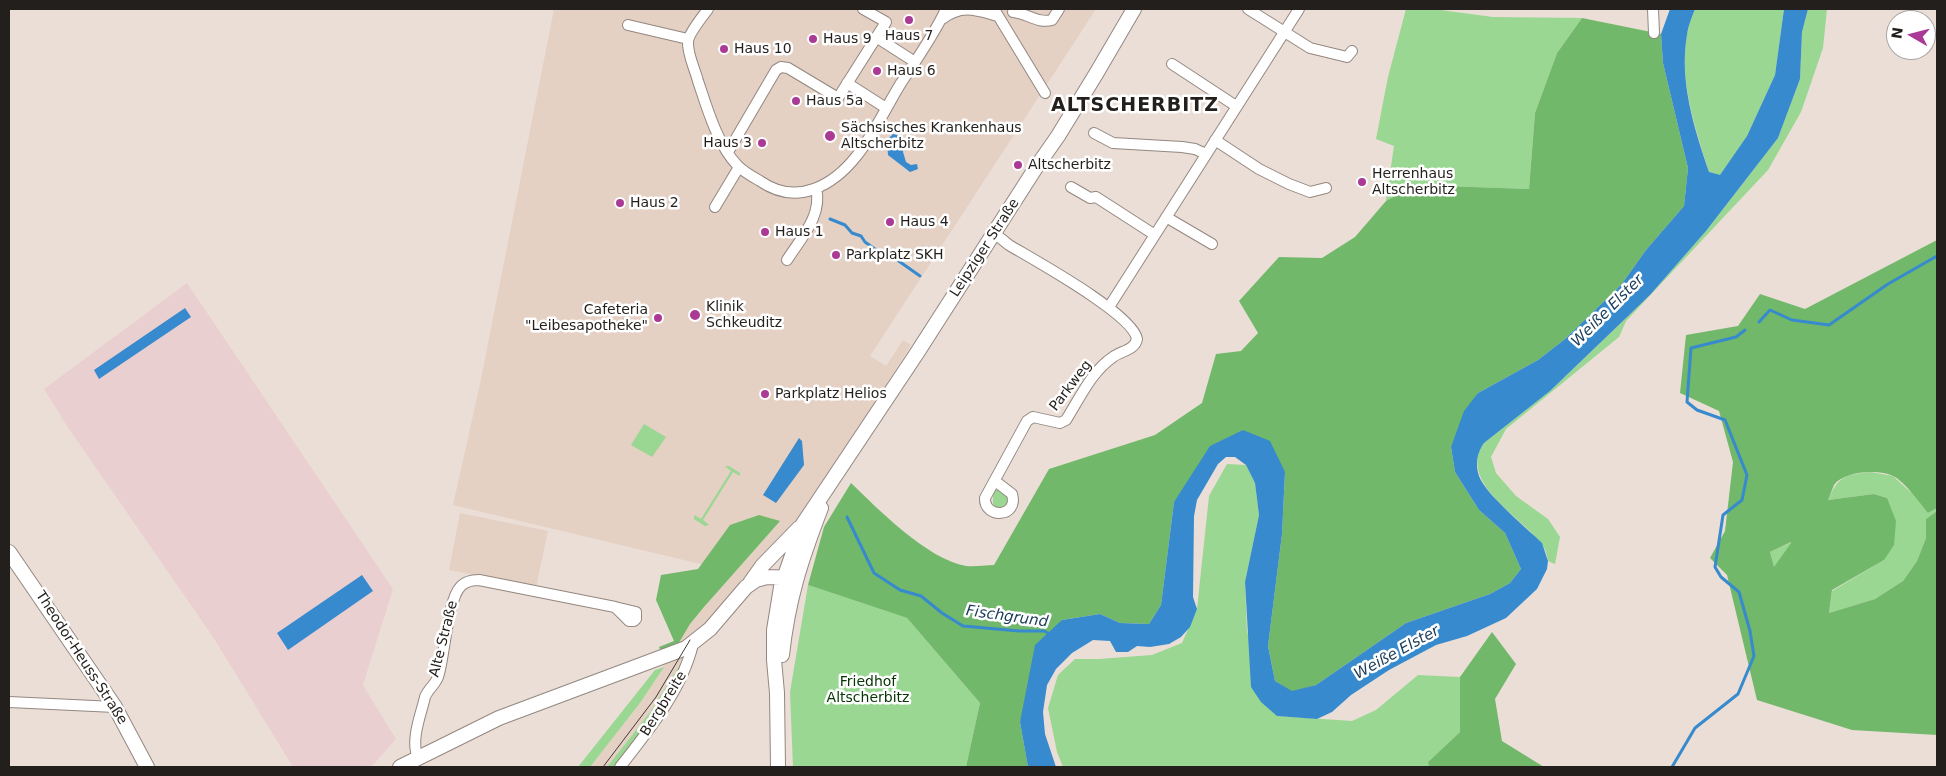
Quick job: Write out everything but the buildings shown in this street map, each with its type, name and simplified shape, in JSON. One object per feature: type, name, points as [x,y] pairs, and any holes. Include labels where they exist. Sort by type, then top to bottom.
[{"type":"street","points":[[708,9],[688,39],[689,50],[706,108],[728,152],[739,167],[766,186],[783,192],[797,193],[816,188],[844,169],[866,144],[946,9]]},
{"type":"street","points":[[728,152],[776,70],[781,67],[788,68],[838,98],[886,22],[863,9]]},
{"type":"street","points":[[941,20],[952,11],[963,9],[996,12],[1045,93]]},
{"type":"street","points":[[1005,26],[1014,10],[1035,20],[1045,22],[1052,20],[1059,9]]},
{"type":"street","name":"Leipziger Straße","points":[[746,587],[762,566],[803,524],[831,484],[1096,74],[1134,9]]},
{"type":"street","points":[[1248,9],[1310,48],[1347,57],[1352,51]]},
{"type":"street","points":[[994,232],[1009,245],[1109,307],[1298,9]]},
{"type":"street","points":[[1653,9],[1654,32]]},
{"type":"street","points":[[628,25],[688,39]]},
{"type":"street","points":[[876,37],[915,62]]},
{"type":"street","points":[[1172,64],[1236,106]]},
{"type":"street","points":[[847,83],[886,108]]},
{"type":"street","points":[[1094,133],[1113,143],[1182,147],[1195,149],[1206,154]]},
{"type":"street","points":[[1215,140],[1259,169],[1289,184],[1310,192],[1326,188]]},
{"type":"street","points":[[715,207],[739,167]]},
{"type":"street","points":[[1071,187],[1090,198],[1096,197],[1155,235]]},
{"type":"street","points":[[787,260],[818,210],[819,199],[816,188]]},
{"type":"street","points":[[1166,217],[1212,244]]},
{"type":"street","name":"Parkweg","points":[[996,481],[1027,421],[1033,417],[1060,423],[1066,420],[1094,374],[1113,357],[1134,346],[1137,339],[1133,329],[1109,307]]},
{"type":"street","name":"Leipziger Straße","points":[[795,560],[831,484]]},
{"type":"street","name":"Leipziger Straße","points":[[777,693],[790,578],[803,524]]},
{"type":"street","name":"Theodor-Heuss-Straße","points":[[9,552],[115,707],[146,767]]},
{"type":"street","points":[[771,558],[783,557],[795,560]]},
{"type":"street","name":"Bergbreite","points":[[620,767],[648,731],[671,695],[688,664],[693,644],[721,617],[746,587],[762,578],[790,578]]},
{"type":"street","name":"Leipziger Straße","points":[[778,767],[774,630],[778,600],[790,578]]},
{"type":"street","name":"Alte Straße","points":[[418,758],[415,751],[415,743],[425,697],[438,677],[454,600],[462,584],[470,580],[479,580],[615,607]]},
{"type":"street","points":[[400,767],[499,718],[693,644]]},
{"type":"street","points":[[9,702],[115,707]]},
{"type":"shaded area","name":"Klinik Schkeuditz","points":[[554,9],[1096,9],[870,356],[886,366],[903,340],[911,345],[813,501],[683,660],[651,711],[607,767],[590,767],[640,703],[690,624],[734,572],[453,505],[480,384]]},
{"type":"shaded area","points":[[187,283],[393,589],[363,685],[396,739],[373,765],[368,767],[293,767],[213,637],[67,426],[44,389]]},
{"type":"shaded area","points":[[460,513],[548,531],[536,587],[449,570]]},
{"type":"green space","points":[[1406,9],[1433,9],[1493,17],[1582,18],[1557,53],[1535,113],[1529,189],[1415,185],[1386,201],[1394,146],[1376,139],[1388,77]]},
{"type":"green space","points":[[1695,9],[1784,9],[1775,75],[1747,136],[1720,176],[1709,172],[1694,121],[1687,87],[1685,53],[1688,28]]},
{"type":"green space","points":[[1808,9],[1827,9],[1823,48],[1801,112],[1768,170],[1626,321],[1619,337],[1506,429],[1491,457],[1496,473],[1516,496],[1548,519],[1560,537],[1555,564],[1548,561],[1546,551],[1541,543],[1495,498],[1485,485],[1479,471],[1478,457],[1484,443],[1550,391],[1650,295],[1706,231],[1778,138],[1800,79],[1802,32]]},
{"type":"green space","points":[[1582,18],[1661,34],[1663,63],[1688,168],[1684,206],[1646,250],[1621,285],[1565,339],[1538,360],[1478,393],[1451,447],[1455,472],[1479,510],[1505,533],[1521,569],[1510,583],[1490,594],[1406,623],[1316,685],[1292,692],[1275,681],[1268,646],[1282,534],[1285,472],[1243,430],[1174,502],[1161,605],[1149,624],[1120,623],[1100,614],[1062,620],[1020,722],[1028,767],[966,767],[980,703],[907,618],[808,585],[824,527],[851,483],[904,532],[936,554],[951,562],[966,566],[994,565],[1049,469],[1155,435],[1202,403],[1216,354],[1241,351],[1258,333],[1239,301],[1279,257],[1322,258],[1355,237],[1386,201],[1415,185],[1529,189],[1535,113],[1557,53]]},
{"type":"green space","points":[[1937,240],[1937,508],[1928,513],[1902,482],[1893,476],[1879,472],[1853,474],[1839,480],[1834,485],[1828,500],[1874,494],[1887,498],[1896,521],[1894,545],[1884,560],[1832,590],[1829,613],[1875,599],[1903,581],[1917,561],[1926,538],[1926,519],[1937,511],[1937,735],[1852,730],[1757,700],[1727,575],[1710,558],[1725,531],[1733,462],[1719,411],[1680,393],[1686,335],[1738,326],[1760,294],[1805,309]],"holes":[[[1791,543],[1774,567],[1770,552]]]},
{"type":"green space","points":[[644,424],[666,437],[652,457],[631,445]]},
{"type":"green space","points":[[1227,464],[1246,465],[1255,483],[1259,515],[1245,582],[1247,632],[1278,716],[1352,721],[1376,710],[1418,675],[1460,677],[1460,732],[1428,762],[1429,767],[1063,767],[1057,752],[1048,708],[1058,675],[1075,659],[1152,655],[1182,643],[1197,609],[1209,496]]},
{"type":"green space","points":[[725,466],[729,466],[740,473],[740,476],[733,472],[703,520],[709,525],[705,526],[694,519],[694,515],[701,519],[731,471]]},
{"type":"green space","points":[[1871,472],[1893,476],[1918,499],[1928,513],[1937,508],[1937,511],[1926,519],[1926,538],[1917,561],[1903,581],[1875,599],[1829,613],[1832,591],[1884,560],[1887,498],[1874,494],[1828,500],[1836,486],[1844,478],[1855,474]]},
{"type":"green space","points":[[996,489],[1006,494],[1010,500],[1008,506],[997,510],[993,504],[993,494]]},
{"type":"green space","points":[[759,515],[780,521],[704,607],[690,624],[677,646],[661,652],[659,647],[674,641],[656,600],[661,575],[698,569],[730,525]]},
{"type":"green space","points":[[1792,542],[1774,568],[1770,552]]},
{"type":"green space","name":"Friedhof Altscherbitz","points":[[808,585],[907,618],[980,703],[966,767],[793,767],[790,692]]},
{"type":"green space","points":[[1492,632],[1516,664],[1495,699],[1502,741],[1544,767],[1429,767],[1428,762],[1460,732],[1460,677]]},
{"type":"green space","points":[[683,660],[685,663],[651,720],[616,767],[607,767],[651,711]]},
{"type":"green space","points":[[664,667],[640,703],[590,767],[578,767],[655,670]]},
{"type":"water","name":"Weiße Elster","points":[[1670,9],[1695,9],[1690,22],[1685,52],[1686,87],[1693,121],[1709,172],[1720,175],[1747,136],[1775,75],[1784,9],[1808,9],[1802,32],[1800,79],[1778,138],[1706,231],[1650,295],[1550,391],[1484,443],[1477,459],[1479,476],[1483,484],[1498,502],[1542,543],[1548,561],[1547,569],[1537,589],[1506,618],[1467,636],[1436,645],[1389,670],[1351,695],[1332,712],[1317,719],[1277,716],[1261,702],[1251,687],[1245,582],[1259,515],[1255,483],[1246,465],[1235,457],[1226,457],[1218,464],[1197,500],[1194,516],[1193,597],[1197,609],[1190,627],[1181,637],[1169,644],[1150,647],[1137,646],[1128,652],[1116,652],[1110,641],[1093,640],[1072,653],[1056,669],[1047,685],[1043,712],[1045,734],[1056,767],[1028,767],[1020,722],[1035,645],[1062,620],[1100,614],[1120,623],[1149,624],[1161,605],[1174,502],[1210,446],[1243,430],[1270,441],[1285,472],[1282,534],[1268,646],[1275,681],[1292,691],[1316,685],[1406,623],[1490,594],[1510,583],[1521,569],[1505,533],[1479,510],[1455,472],[1451,447],[1464,411],[1478,393],[1538,360],[1565,339],[1621,285],[1646,250],[1684,206],[1688,168],[1663,63],[1661,34]]},
{"type":"water","points":[[893,134],[903,136],[903,152],[906,162],[911,165],[917,164],[918,169],[910,172],[888,155],[887,140]]},
{"type":"water","points":[[185,308],[191,317],[99,379],[94,370]]},
{"type":"water","points":[[799,438],[802,441],[804,465],[776,503],[763,495]]},
{"type":"water","points":[[362,575],[373,591],[288,650],[277,633]]},
{"type":"waterway","points":[[830,219],[845,225],[852,233],[861,236],[865,242],[882,254],[893,257],[920,276]]},
{"type":"waterway","points":[[1759,322],[1770,310],[1792,320],[1829,325],[1888,284],[1937,256]]},
{"type":"waterway","points":[[1672,767],[1695,728],[1738,694],[1754,656],[1750,631],[1739,592],[1721,577],[1715,567],[1723,515],[1742,500],[1747,475],[1725,420],[1697,410],[1687,402],[1691,348],[1736,337],[1745,330]]},
{"type":"waterway","name":"Fischgrund","points":[[847,517],[874,573],[900,590],[921,596],[942,613],[963,626],[1019,631],[1044,631],[1052,635]]},
{"type":"tram line","points":[[603,767],[656,697],[690,640]]},
{"type":"place","name":"Haus 7","points":[[909,20]]},
{"type":"place","name":"Haus 9","points":[[813,39]]},
{"type":"place","name":"Haus 10","points":[[724,49]]},
{"type":"place","name":"Haus 6","points":[[877,71]]},
{"type":"place","name":"Haus 5a","points":[[796,101]]},
{"type":"place","name":"Sächsisches Krankenhaus Altscherbitz","points":[[830,136]]},
{"type":"place","name":"Haus 3","points":[[762,143]]},
{"type":"place","name":"Altscherbitz","points":[[1018,165]]},
{"type":"place","name":"Herrenhaus Altscherbitz","points":[[1362,182]]},
{"type":"place","name":"Haus 2","points":[[620,203]]},
{"type":"place","name":"Haus 4","points":[[890,222]]},
{"type":"place","name":"Haus 1","points":[[765,232]]},
{"type":"place","name":"Parkplatz SKH","points":[[836,255]]},
{"type":"place","name":"Klinik Schkeuditz","points":[[695,315]]},
{"type":"place","name":"Cafeteria \"Leibesapotheke\"","points":[[658,318]]},
{"type":"place","name":"Parkplatz Helios","points":[[765,394]]},
{"type":"district","name":"ALTSCHERBITZ","points":[[1135,106]]}]
